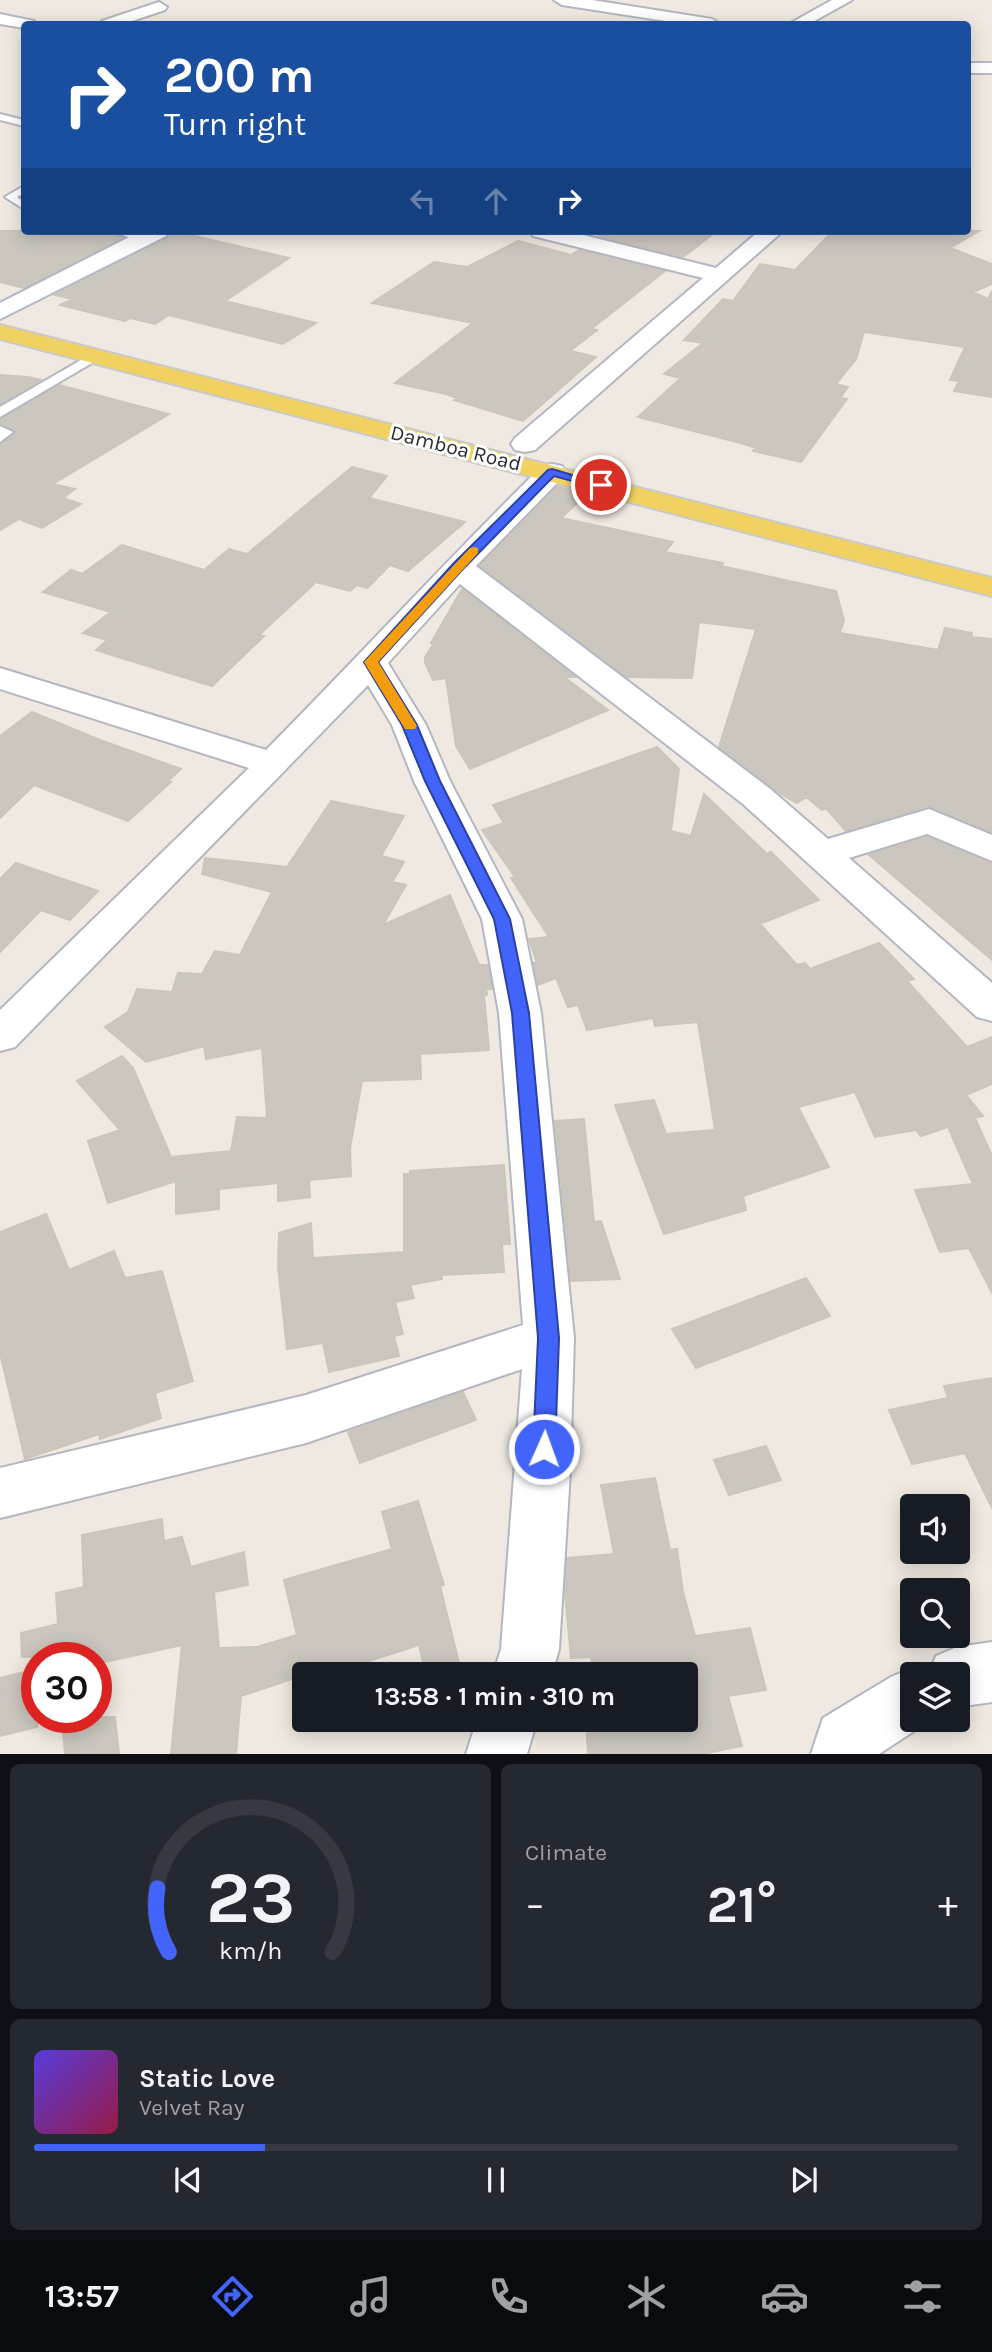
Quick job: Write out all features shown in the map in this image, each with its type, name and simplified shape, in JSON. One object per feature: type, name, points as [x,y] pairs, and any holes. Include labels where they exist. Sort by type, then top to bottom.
[{"type":"main road","name":"Damboa Road","points":[[0,312],[992,564]]},
{"type":"main road","name":"Damboa Road","points":[[0,332],[992,587]]},
{"type":"street","points":[[562,0],[692,21]]},
{"type":"street","points":[[803,21],[844,0]]},
{"type":"street","points":[[569,18],[593,6]]},
{"type":"street","points":[[117,21],[159,7]]},
{"type":"street","points":[[0,19],[21,23]]},
{"type":"street","points":[[971,68],[992,68]]},
{"type":"street","points":[[0,312],[150,235]]},
{"type":"street","points":[[557,235],[720,276]]},
{"type":"street","points":[[525,444],[767,235]]},
{"type":"street","points":[[0,1036],[273,764],[458,567],[552,472]]},
{"type":"street","points":[[458,567],[756,796],[992,1006]]},
{"type":"street","points":[[370,662],[410,725],[432,781],[502,919],[520,1013],[549,1338],[543,1472],[530,1649],[526,1662]]},
{"type":"street","points":[[0,678],[273,764]]},
{"type":"street","points":[[821,854],[929,821],[992,849]]},
{"type":"street","points":[[0,1493],[306,1419],[549,1338]]},
{"type":"street","points":[[970,1675],[992,1672]]},
{"type":"street","points":[[842,1754],[845,1740],[900,1706]]},
{"type":"street","points":[[496,1754],[503,1732]]},
{"type":"lane","points":[[0,117],[21,122]]},
{"type":"lane","points":[[21,191],[10,197],[21,204]]},
{"type":"lane","points":[[0,413],[93,356]]},
{"type":"lane","points":[[0,429],[6,432],[0,438]]},
{"type":"building","points":[[0,231],[21,231],[21,235],[116,235],[122,238],[24,288],[0,282]]},
{"type":"building","points":[[971,231],[979,231],[950,248],[992,264],[992,284],[973,292],[988,299],[992,291],[992,397],[954,391],[959,381],[950,380],[965,347],[864,332],[856,359],[836,384],[848,387],[840,398],[847,399],[801,462],[753,451],[756,448],[741,443],[638,417],[681,378],[664,374],[703,343],[684,340],[723,299],[733,301],[760,264],[795,270],[829,235],[971,235]]},
{"type":"building","points":[[170,235],[190,235],[289,258],[225,301],[316,323],[283,344],[169,315],[155,324],[130,318],[125,321],[60,305],[72,299],[55,295]]},
{"type":"building","points":[[601,235],[712,235],[683,257]]},
{"type":"building","points":[[518,241],[571,255],[579,250],[665,271],[591,329],[597,330],[570,351],[596,357],[523,421],[454,400],[457,398],[446,394],[395,383],[473,323],[372,303],[434,262],[467,267]]},
{"type":"building","points":[[0,375],[28,377],[41,380],[0,404]]},
{"type":"building","points":[[59,385],[169,414],[53,484],[75,489],[63,498],[81,504],[42,528],[19,519],[0,530],[0,445],[16,433],[0,424],[0,420]]},
{"type":"building","points":[[352,467],[387,476],[369,498],[465,522],[408,571],[390,565],[367,588],[357,585],[350,591],[316,582],[259,635],[264,636],[212,686],[96,650],[107,640],[83,633],[111,612],[43,592],[71,570],[82,574],[122,545],[204,570],[229,549],[247,554]]},
{"type":"building","points":[[558,486],[587,494],[561,518],[673,542],[665,552],[723,563],[721,566],[836,591],[844,620],[840,633],[938,650],[945,628],[972,633],[971,637],[992,639],[992,832],[928,806],[846,831],[826,808],[822,810],[806,797],[797,803],[779,793],[719,747],[756,629],[699,622],[692,678],[627,677],[480,566]]},
{"type":"building","points":[[462,589],[575,677],[564,677],[608,710],[470,769],[456,746],[446,678],[433,680],[425,663],[425,657],[434,643],[431,643]]},
{"type":"building","points":[[32,712],[181,769],[168,781],[171,782],[128,821],[34,785],[0,818],[0,736]]},
{"type":"building","points":[[657,747],[679,769],[671,831],[691,836],[704,794],[767,854],[771,852],[819,900],[760,924],[797,965],[805,963],[810,969],[879,943],[914,979],[907,981],[967,1047],[992,1037],[992,1084],[966,1095],[983,1116],[975,1118],[992,1156],[992,1293],[969,1248],[940,1252],[915,1190],[973,1184],[948,1127],[921,1136],[916,1130],[875,1137],[855,1092],[798,1107],[829,1167],[743,1196],[746,1210],[664,1234],[615,1105],[654,1100],[666,1134],[715,1130],[698,1022],[655,1026],[653,1018],[587,1030],[578,1005],[568,1007],[556,978],[538,985],[534,963],[537,963],[529,939],[549,937],[511,878],[515,877],[482,830],[504,823],[493,805]]},
{"type":"building","points":[[331,801],[404,816],[381,856],[404,862],[392,882],[406,885],[383,925],[450,895],[479,965],[488,965],[492,989],[486,989],[487,995],[484,995],[489,1050],[420,1054],[421,1079],[362,1081],[350,1148],[351,1176],[309,1180],[310,1197],[278,1201],[278,1183],[219,1189],[219,1209],[176,1214],[176,1181],[108,1203],[88,1141],[120,1130],[77,1081],[122,1056],[133,1068],[171,1157],[231,1151],[237,1117],[267,1118],[262,1048],[206,1059],[204,1046],[146,1062],[105,1027],[128,1012],[137,989],[172,992],[178,973],[202,974],[215,951],[240,955],[272,892],[202,874],[205,858],[287,867]]},
{"type":"building","points":[[927,837],[992,863],[992,960],[869,855]]},
{"type":"building","points":[[16,863],[98,891],[70,920],[41,910],[0,952],[0,879]]},
{"type":"building","points":[[584,1119],[594,1222],[601,1221],[620,1279],[571,1281],[555,1121]]},
{"type":"building","points":[[504,1165],[510,1244],[502,1244],[504,1272],[441,1275],[442,1279],[410,1285],[414,1298],[395,1302],[403,1334],[394,1336],[399,1356],[329,1372],[323,1343],[287,1349],[278,1267],[279,1233],[311,1223],[313,1258],[404,1252],[404,1174],[410,1174],[410,1171]]},
{"type":"building","points":[[46,1214],[69,1270],[114,1251],[125,1278],[162,1271],[193,1381],[155,1393],[161,1418],[100,1439],[99,1434],[25,1459],[0,1353],[0,1232]]},
{"type":"building","points":[[806,1278],[830,1316],[696,1368],[672,1329]]},
{"type":"building","points":[[992,1378],[992,1508],[965,1453],[912,1464],[889,1410],[948,1398],[944,1386]]},
{"type":"building","points":[[463,1392],[476,1420],[360,1463],[348,1432]]},
{"type":"building","points":[[766,1446],[781,1480],[729,1495],[714,1460]]},
{"type":"building","points":[[655,1478],[670,1550],[677,1549],[683,1592],[695,1636],[750,1628],[766,1690],[728,1696],[742,1746],[702,1754],[588,1754],[587,1732],[698,1732],[698,1662],[592,1662],[591,1657],[571,1658],[565,1593],[567,1558],[614,1554],[601,1485]]},
{"type":"building","points":[[418,1501],[444,1585],[440,1586],[459,1662],[423,1662],[419,1645],[366,1662],[292,1662],[292,1679],[241,1696],[236,1754],[171,1754],[182,1645],[112,1660],[112,1642],[21,1642],[21,1633],[58,1624],[56,1593],[84,1587],[82,1535],[162,1519],[164,1541],[182,1537],[191,1567],[244,1552],[248,1585],[214,1592],[219,1648],[257,1647],[297,1635],[284,1580],[392,1549],[382,1512]]},
{"type":"building","points":[[21,1673],[21,1731],[0,1736],[0,1678]]},
{"type":"building","points":[[112,1717],[115,1717],[119,1754],[65,1754],[63,1733],[112,1733]]},
{"type":"slow traffic","points":[[410,726],[370,662],[474,551]]},
{"type":"route","points":[[544,1449],[549,1338],[520,1013],[502,919],[432,781],[410,725],[370,662],[409,623],[458,567],[552,472],[601,485]]}]
